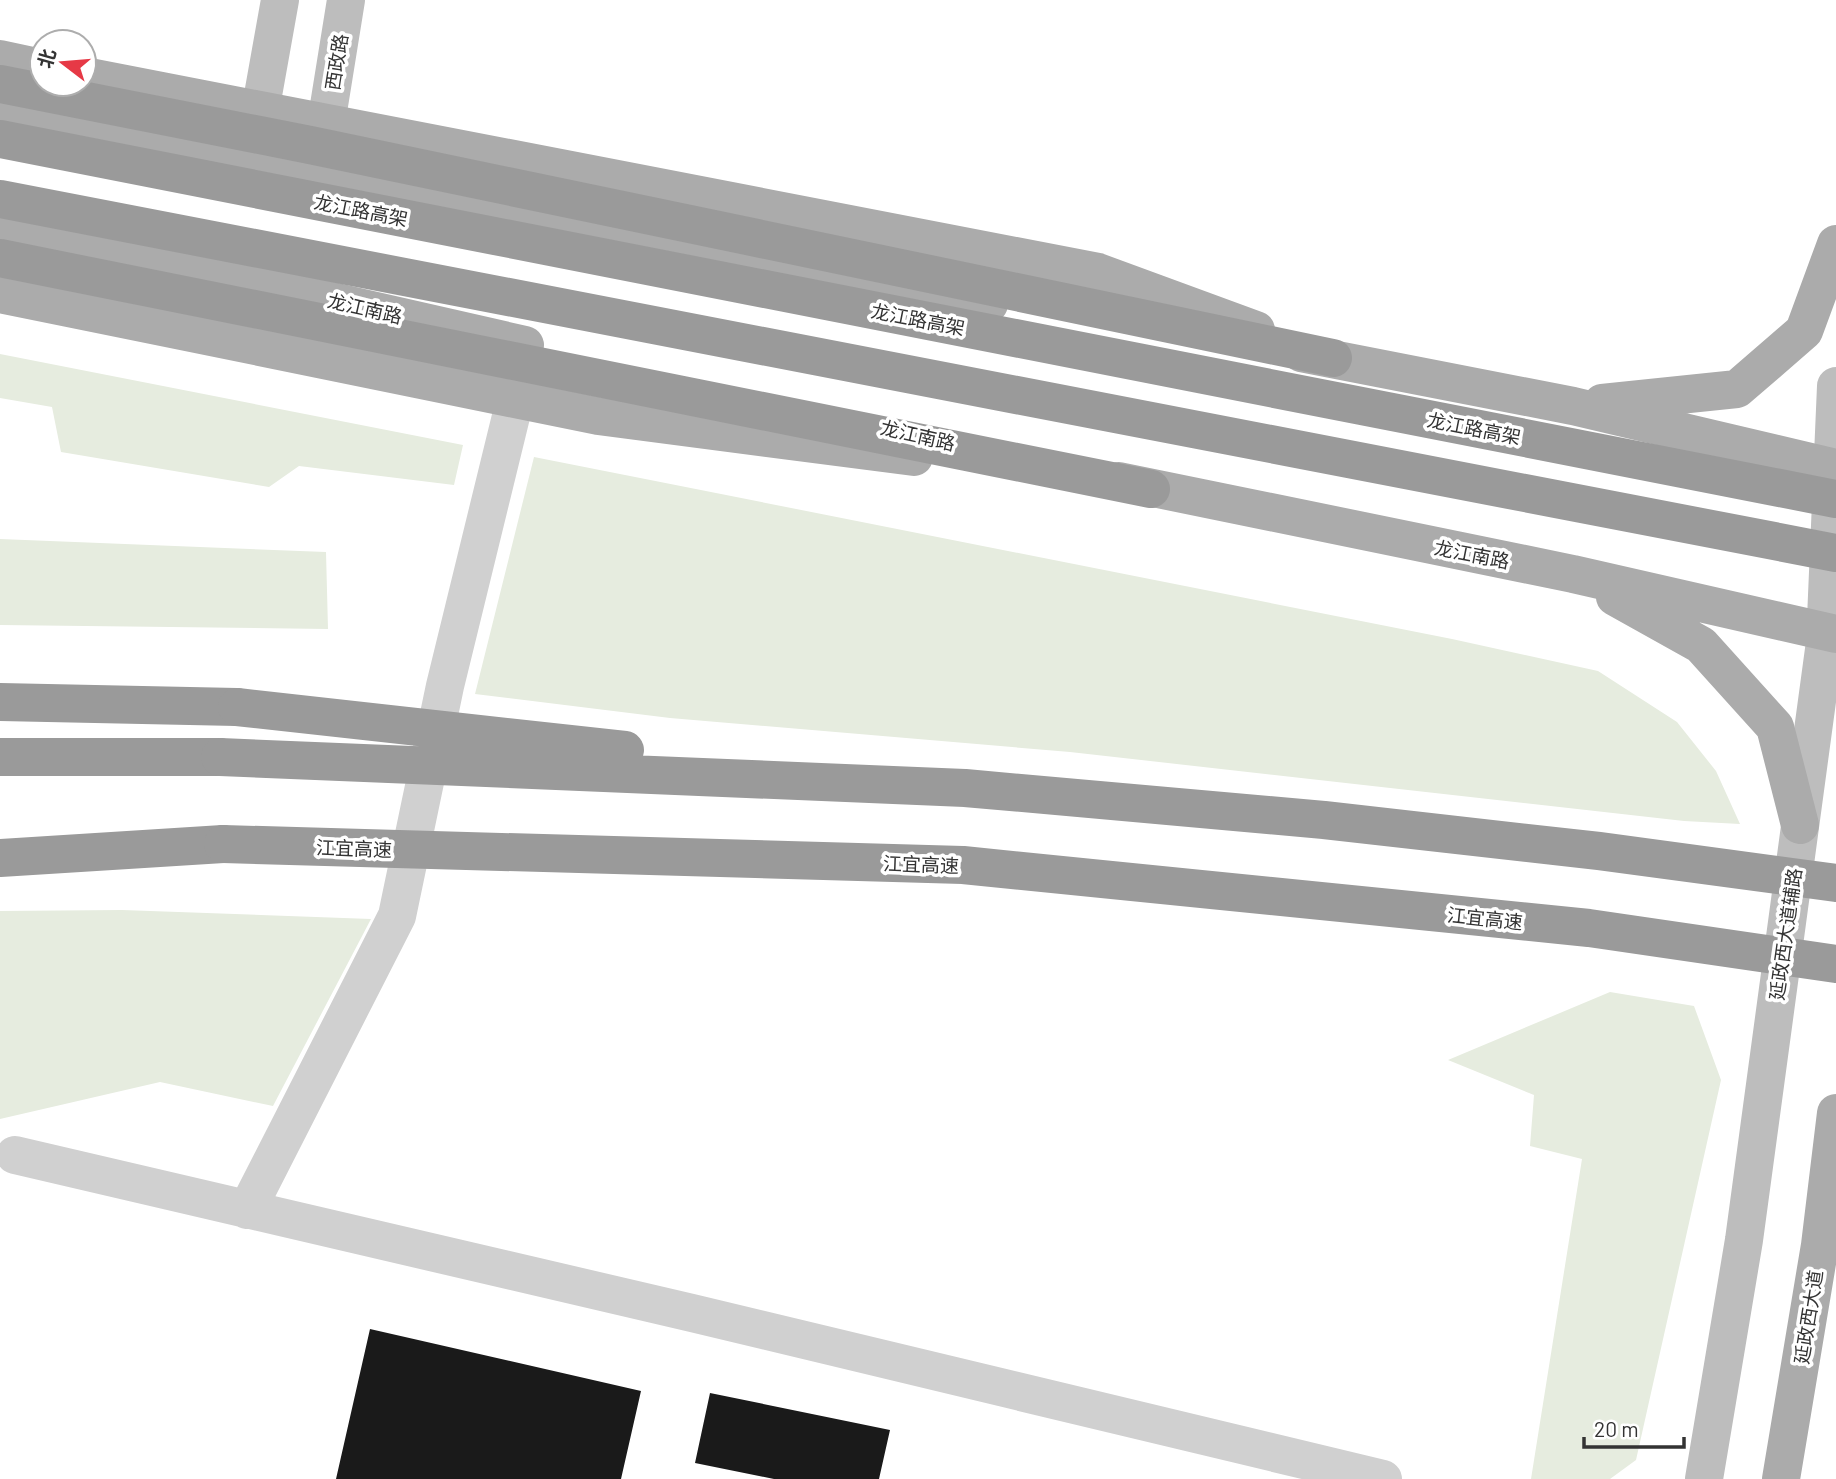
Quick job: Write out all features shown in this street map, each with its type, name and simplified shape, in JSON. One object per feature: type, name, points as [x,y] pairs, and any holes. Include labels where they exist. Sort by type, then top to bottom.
[{"type":"highway","points":[[0,84],[750,236],[1333,359]]},
{"type":"highway","name":"龙江路高架","points":[[0,139],[1834,478]]},
{"type":"highway","points":[[0,199],[1836,553]]},
{"type":"highway","points":[[0,258],[1151,489]]},
{"type":"highway","points":[[0,702],[237,707],[965,788],[1503,840],[1836,884]]},
{"type":"highway","points":[[0,757],[220,757],[965,788]]},
{"type":"highway","name":"江宜高速","points":[[0,839],[962,865],[1589,928],[1836,964]]},
{"type":"highway","points":[[0,858],[223,844]]},
{"type":"main road","points":[[0,59],[28,65]]},
{"type":"main road","points":[[98,79],[260,113],[1098,272],[1333,359]]},
{"type":"main road","points":[[0,111],[317,180],[750,265],[1333,359],[1573,406],[1834,478]]},
{"type":"main road","name":"龙江南路","points":[[0,233],[302,294],[1151,489],[1573,574],[1830,634]]},
{"type":"main road","points":[[1573,406],[1737,389],[1804,331],[1836,244]]},
{"type":"main road","points":[[0,294],[598,416],[1151,489]]},
{"type":"main road","points":[[1573,574],[1702,645],[1775,727],[1800,825]]},
{"type":"main road","name":"延政西大道","points":[[1781,1479],[1820,1245],[1836,1113]]},
{"type":"street","points":[[260,113],[280,0]]},
{"type":"street","name":"西政路","points":[[326,124],[346,0]]},
{"type":"street","name":"延政西大道辅路","points":[[1704,1479],[1744,1240],[1800,825],[1830,634],[1836,386]]},
{"type":"street","points":[[247,1210],[397,916],[445,686],[515,400]]},
{"type":"street","points":[[15,1156],[1383,1479]]},
{"type":"shaded area","points":[[0,354],[463,445],[454,485],[299,466],[269,487],[61,452],[52,407],[0,398]]},
{"type":"shaded area","points":[[534,457],[1452,639],[1598,671],[1677,722],[1716,771],[1740,824],[1684,821],[1070,752],[670,718],[475,694]]},
{"type":"shaded area","points":[[0,539],[326,552],[328,629],[0,625]]},
{"type":"shaded area","points":[[122,910],[371,919],[273,1106],[160,1082],[0,1119],[0,911]]},
{"type":"shaded area","points":[[1610,992],[1694,1006],[1721,1080],[1636,1460],[1610,1479],[1531,1479],[1582,1159],[1530,1146],[1534,1095],[1448,1060]]},
{"type":"building","points":[[370,1329],[641,1391],[621,1479],[336,1479]]},
{"type":"building","points":[[710,1393],[890,1430],[879,1479],[774,1479],[695,1463]]}]
